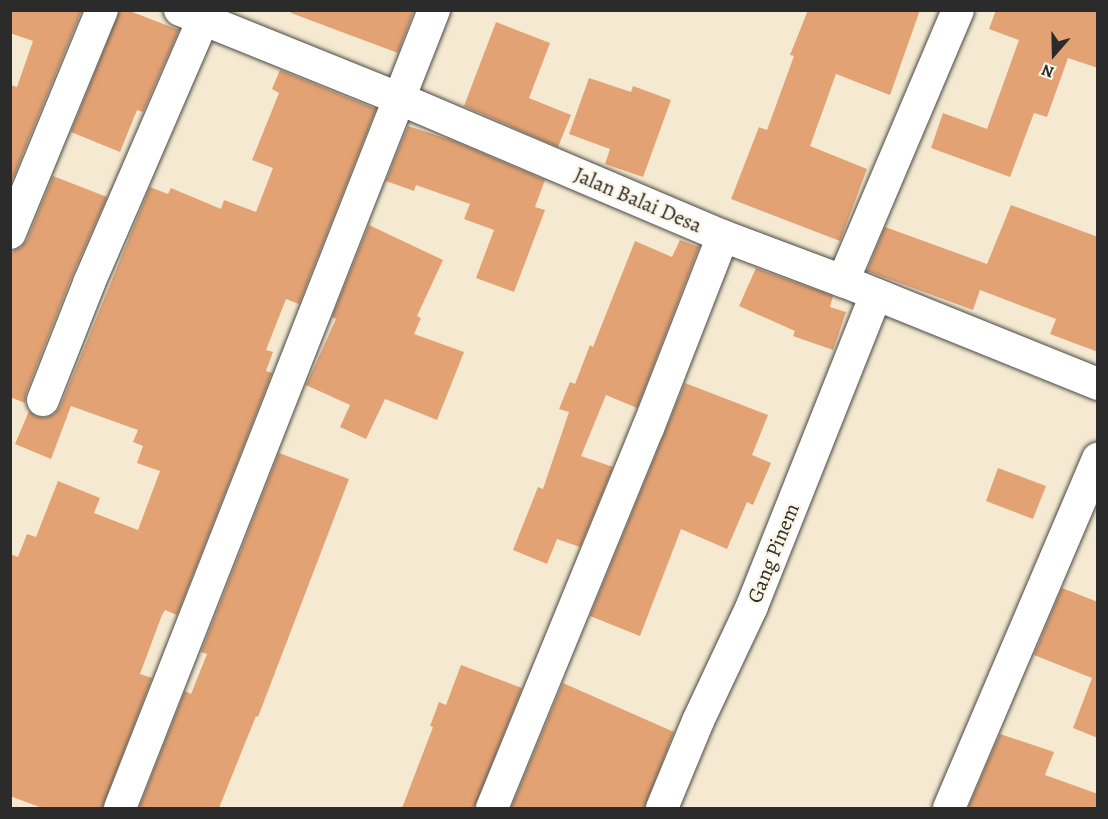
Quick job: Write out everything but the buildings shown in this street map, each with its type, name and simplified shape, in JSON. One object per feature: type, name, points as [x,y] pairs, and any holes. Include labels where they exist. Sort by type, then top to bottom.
[{"type":"street","points":[[10,233],[102,10]]},
{"type":"street","points":[[120,808],[434,10]]},
{"type":"street","points":[[843,281],[958,10]]},
{"type":"street","points":[[44,400],[191,15]]},
{"type":"street","name":"Jalan Balai Desa","points":[[191,15],[400,99],[723,236],[843,281],[1098,384]]},
{"type":"street","points":[[492,808],[648,428],[723,236]]},
{"type":"street","name":"Gang Pinem","points":[[662,808],[698,721],[752,606],[876,295]]},
{"type":"street","points":[[949,808],[1098,458]]}]
